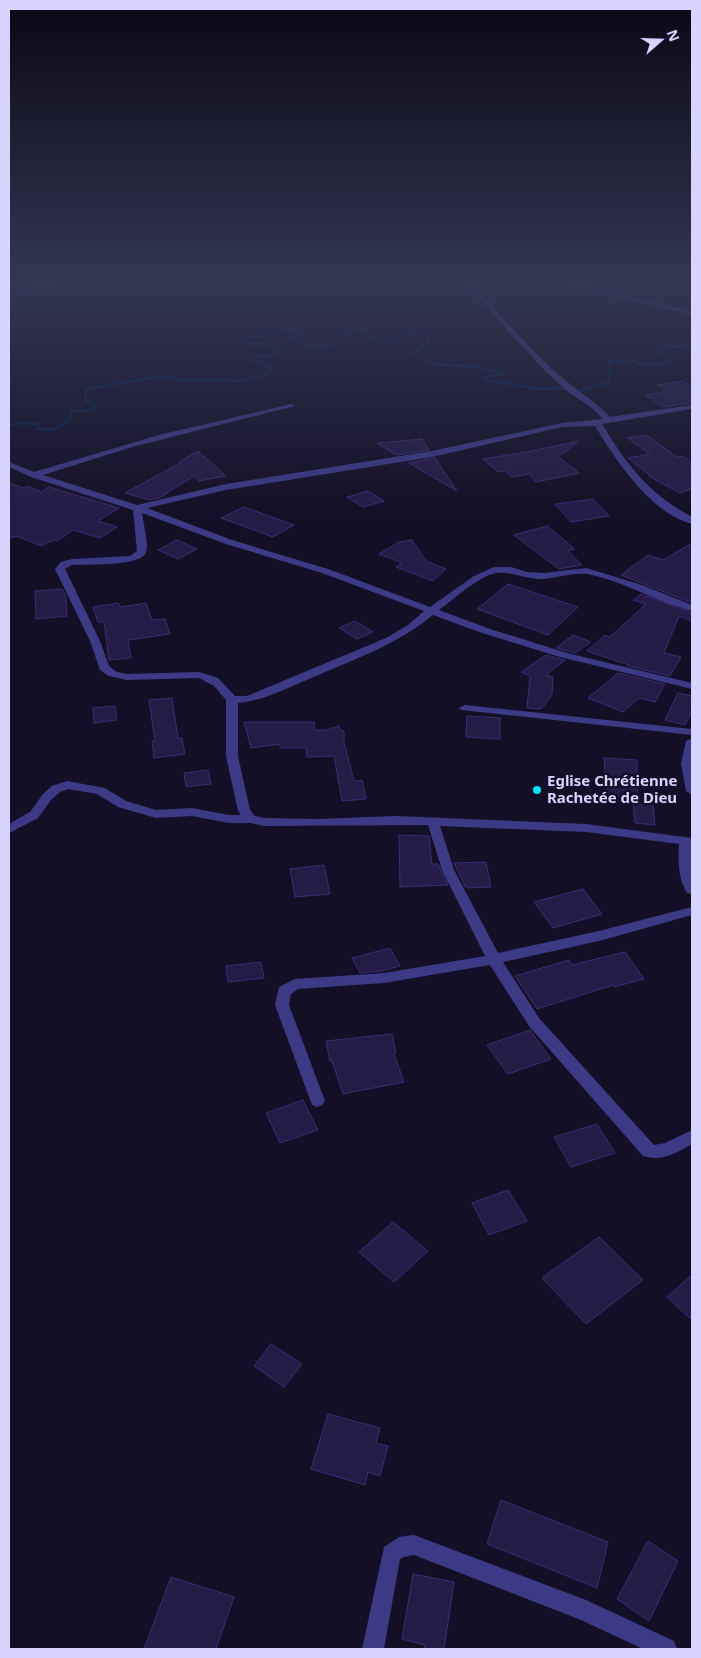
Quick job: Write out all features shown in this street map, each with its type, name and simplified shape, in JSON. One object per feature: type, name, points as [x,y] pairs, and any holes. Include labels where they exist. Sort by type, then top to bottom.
[{"type":"street","points":[[539,359],[570,389],[595,406],[608,420]]},
{"type":"street","points":[[34,475],[82,458],[216,423],[292,406]]},
{"type":"street","points":[[137,508],[226,487],[432,454],[562,425],[596,423],[692,407]]},
{"type":"street","points":[[596,423],[626,469],[646,492],[692,522]]},
{"type":"street","points":[[9,464],[34,475],[137,508],[229,542],[325,571],[486,631],[564,655],[692,686]]},
{"type":"street","points":[[137,508],[142,551],[138,556],[131,559],[72,562],[64,564],[60,569],[95,641],[104,668],[113,674],[127,677],[199,675],[210,677],[219,683],[232,700],[232,756],[244,811],[251,819]]},
{"type":"street","points":[[232,700],[248,699],[266,694],[390,640],[412,627],[432,610],[477,578],[494,570],[511,570],[526,575],[544,576],[586,571],[639,587],[692,608]]},
{"type":"street","points":[[465,708],[692,732]]},
{"type":"street","points":[[692,741],[687,763],[692,791]]},
{"type":"street","points":[[9,829],[34,815],[46,797],[56,789],[67,785],[101,791],[122,804],[156,814],[192,812],[229,819],[282,822],[396,820],[586,828],[689,842],[684,860],[687,880],[692,890]]},
{"type":"street","points":[[432,822],[448,870],[494,959],[534,1022],[649,1151],[656,1153],[692,1136]]},
{"type":"street","points":[[317,1102],[282,1005],[284,991],[295,984],[384,978],[494,959],[600,936],[692,911]]},
{"type":"street","points":[[373,1649],[391,1554],[399,1547],[414,1545],[586,1612],[666,1649]]},
{"type":"building","points":[[683,381],[692,387],[692,403],[663,407],[645,395],[666,391],[657,385]]},
{"type":"building","points":[[647,435],[677,457],[683,456],[692,464],[692,489],[680,493],[654,479],[628,458],[650,454],[628,438]]},
{"type":"building","points":[[422,439],[429,450],[396,455],[377,443]]},
{"type":"building","points":[[579,441],[558,457],[579,473],[536,482],[529,474],[512,477],[505,471],[498,472],[483,459],[527,452]]},
{"type":"building","points":[[198,451],[226,476],[199,481],[194,476],[159,498],[149,500],[125,493],[180,463]]},
{"type":"building","points":[[435,458],[457,491],[409,463]]},
{"type":"building","points":[[9,483],[24,488],[28,486],[41,492],[49,487],[119,508],[98,521],[117,527],[100,538],[73,530],[57,541],[53,540],[41,546],[17,536],[9,538]]},
{"type":"building","points":[[368,491],[384,501],[363,507],[347,497]]},
{"type":"building","points":[[593,499],[609,516],[571,522],[555,504]]},
{"type":"building","points":[[244,507],[294,525],[273,537],[221,518]]},
{"type":"building","points":[[547,526],[575,549],[568,551],[582,565],[559,569],[514,535]]},
{"type":"building","points":[[177,540],[197,549],[178,559],[158,550]]},
{"type":"building","points":[[412,540],[426,561],[446,569],[433,581],[396,567],[402,563],[379,554],[399,542]]},
{"type":"building","points":[[692,543],[692,603],[621,575],[648,555],[663,560]]},
{"type":"building","points":[[508,584],[578,607],[548,635],[477,609]]},
{"type":"building","points":[[62,589],[66,596],[67,616],[36,619],[35,591]]},
{"type":"building","points":[[641,594],[692,613],[692,621],[679,616],[664,653],[681,657],[670,676],[628,666],[587,651],[605,635],[610,637],[646,604],[633,600]]},
{"type":"building","points":[[118,603],[120,607],[146,603],[152,620],[165,619],[170,634],[128,640],[131,658],[109,660],[104,622],[98,622],[93,607]]},
{"type":"building","points":[[355,621],[373,632],[357,639],[339,628]]},
{"type":"building","points":[[573,635],[591,642],[575,653],[556,648]]},
{"type":"building","points":[[546,655],[565,660],[546,675],[553,677],[552,695],[541,709],[527,708],[530,676],[521,672]]},
{"type":"building","points":[[618,673],[665,684],[655,702],[639,698],[623,712],[588,698]]},
{"type":"building","points":[[678,693],[692,696],[692,711],[685,725],[665,720]]},
{"type":"building","points":[[172,698],[178,738],[182,738],[185,754],[154,758],[152,741],[155,741],[149,700]]},
{"type":"building","points":[[115,706],[117,720],[94,723],[93,708]]},
{"type":"building","points":[[467,716],[500,718],[500,739],[466,737]]},
{"type":"building","points":[[244,722],[315,722],[314,730],[329,730],[339,726],[340,730],[344,731],[344,742],[354,781],[362,780],[366,799],[342,801],[334,756],[307,757],[306,748],[280,748],[280,744],[251,748]]},
{"type":"building","points":[[604,758],[637,760],[637,799],[607,797]]},
{"type":"building","points":[[208,770],[211,784],[186,787],[184,773]]},
{"type":"building","points":[[633,804],[653,805],[655,825],[635,823]]},
{"type":"building","points":[[399,835],[429,836],[432,864],[438,864],[448,885],[400,887]]},
{"type":"building","points":[[486,862],[491,887],[466,888],[454,863]]},
{"type":"building","points":[[324,865],[330,894],[295,897],[290,869]]},
{"type":"building","points":[[583,889],[602,914],[553,928],[534,902]]},
{"type":"building","points":[[390,948],[400,966],[381,971],[360,973],[352,958]]},
{"type":"building","points":[[625,952],[644,979],[614,987],[613,985],[537,1009],[515,976],[569,960],[572,965]]},
{"type":"building","points":[[261,962],[264,978],[228,982],[226,966]]},
{"type":"building","points":[[530,1030],[551,1059],[508,1074],[487,1045]]},
{"type":"building","points":[[392,1034],[396,1053],[394,1054],[404,1082],[343,1094],[332,1061],[330,1061],[326,1041]]},
{"type":"building","points":[[303,1100],[318,1130],[280,1143],[266,1113]]},
{"type":"building","points":[[597,1124],[615,1153],[571,1167],[554,1137]]},
{"type":"building","points":[[508,1190],[527,1221],[489,1235],[472,1203]]},
{"type":"building","points":[[393,1222],[428,1251],[394,1282],[359,1252]]},
{"type":"building","points":[[599,1237],[643,1280],[586,1324],[542,1278]]},
{"type":"building","points":[[692,1275],[692,1320],[667,1297]]},
{"type":"building","points":[[271,1344],[302,1364],[284,1387],[254,1366]]},
{"type":"building","points":[[328,1414],[380,1428],[376,1443],[388,1446],[380,1476],[368,1472],[365,1485],[311,1469]]},
{"type":"building","points":[[501,1500],[608,1542],[597,1588],[487,1544]]},
{"type":"building","points":[[648,1541],[678,1561],[649,1621],[617,1599]]},
{"type":"building","points":[[413,1574],[454,1582],[444,1649],[424,1649],[425,1645],[402,1639]]},
{"type":"building","points":[[171,1577],[234,1597],[216,1649],[144,1649]]},
{"type":"waterway","points":[[9,425],[20,423],[39,424],[37,429],[52,430],[70,420],[72,411],[88,411],[95,407],[85,399],[87,389],[163,376],[176,380],[238,381],[267,375],[272,370],[252,359]]},
{"type":"waterway","points":[[422,359],[431,364],[479,367],[503,374],[484,378],[489,381],[540,389],[562,388],[577,392],[608,382],[611,373],[608,362],[633,360],[641,365],[668,363],[669,359]]},
{"type":"place","name":"Eglise Chrétienne Rachetée de Dieu","points":[[537,790]]}]
